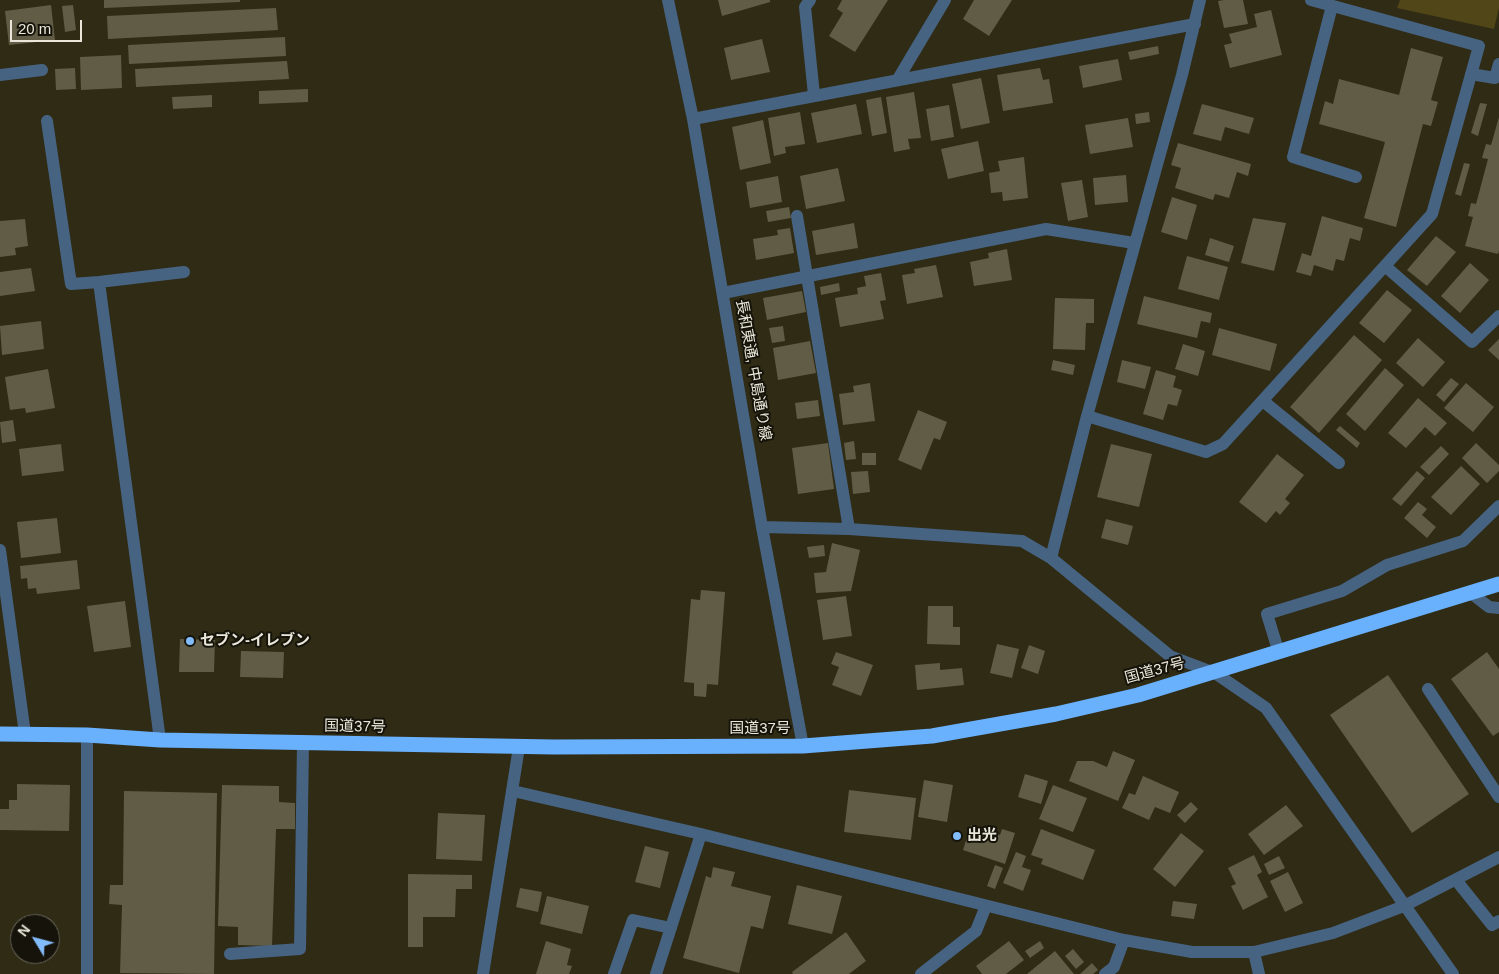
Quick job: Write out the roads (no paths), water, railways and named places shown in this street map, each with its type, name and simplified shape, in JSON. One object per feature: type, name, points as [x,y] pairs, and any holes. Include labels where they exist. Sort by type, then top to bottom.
[{"type":"highway","name":"国道37号","points":[[0,734],[87,735],[160,740],[519,747],[803,746],[932,736],[1046,716],[1138,695],[1215,673],[1499,584]]},
{"type":"street","name":"長和東通, 中島通り線","points":[[668,0],[693,119],[762,527],[803,746]]},
{"type":"street","points":[[810,0],[805,7],[814,95]]},
{"type":"street","points":[[898,79],[945,0]]},
{"type":"street","points":[[1052,558],[1087,416],[1200,0]]},
{"type":"street","points":[[1087,416],[1206,452],[1224,444],[1432,214],[1479,46],[1311,0]]},
{"type":"street","points":[[1332,6],[1293,157],[1356,177]]},
{"type":"street","points":[[693,119],[1195,24]]},
{"type":"street","points":[[1471,74],[1495,78],[1499,64]]},
{"type":"street","points":[[0,75],[42,70]]},
{"type":"street","points":[[47,121],[71,284],[184,272]]},
{"type":"street","points":[[797,216],[848,529]]},
{"type":"street","points":[[723,293],[1046,229],[1134,243]]},
{"type":"street","points":[[1385,266],[1472,342],[1499,316]]},
{"type":"street","points":[[99,282],[160,740]]},
{"type":"street","points":[[1262,401],[1339,463]]},
{"type":"street","points":[[1279,653],[1267,614],[1342,590],[1387,565],[1464,541],[1499,506]]},
{"type":"street","points":[[762,527],[848,529],[1022,541],[1052,558],[1170,656],[1215,673],[1266,708],[1453,974]]},
{"type":"street","points":[[0,550],[25,734]]},
{"type":"street","points":[[1471,593],[1490,607],[1499,608]]},
{"type":"street","points":[[1428,689],[1499,797]]},
{"type":"street","points":[[87,735],[87,974]]},
{"type":"street","points":[[230,954],[300,950],[303,743]]},
{"type":"street","points":[[483,974],[519,747]]},
{"type":"street","points":[[513,790],[701,834],[1124,940],[1192,952],[1254,952],[1333,933],[1404,906],[1499,857]]},
{"type":"street","points":[[656,974],[701,834]]},
{"type":"street","points":[[1456,880],[1492,925],[1499,921]]},
{"type":"street","points":[[921,974],[976,931],[986,906]]},
{"type":"street","points":[[614,974],[633,920],[671,928]]},
{"type":"street","points":[[1105,974],[1114,967],[1124,940]]},
{"type":"street","points":[[1254,952],[1259,974]]},
{"type":"place","name":"セブン-イレブン","points":[[190,641]]},
{"type":"place","name":"出光","points":[[957,836]]}]
